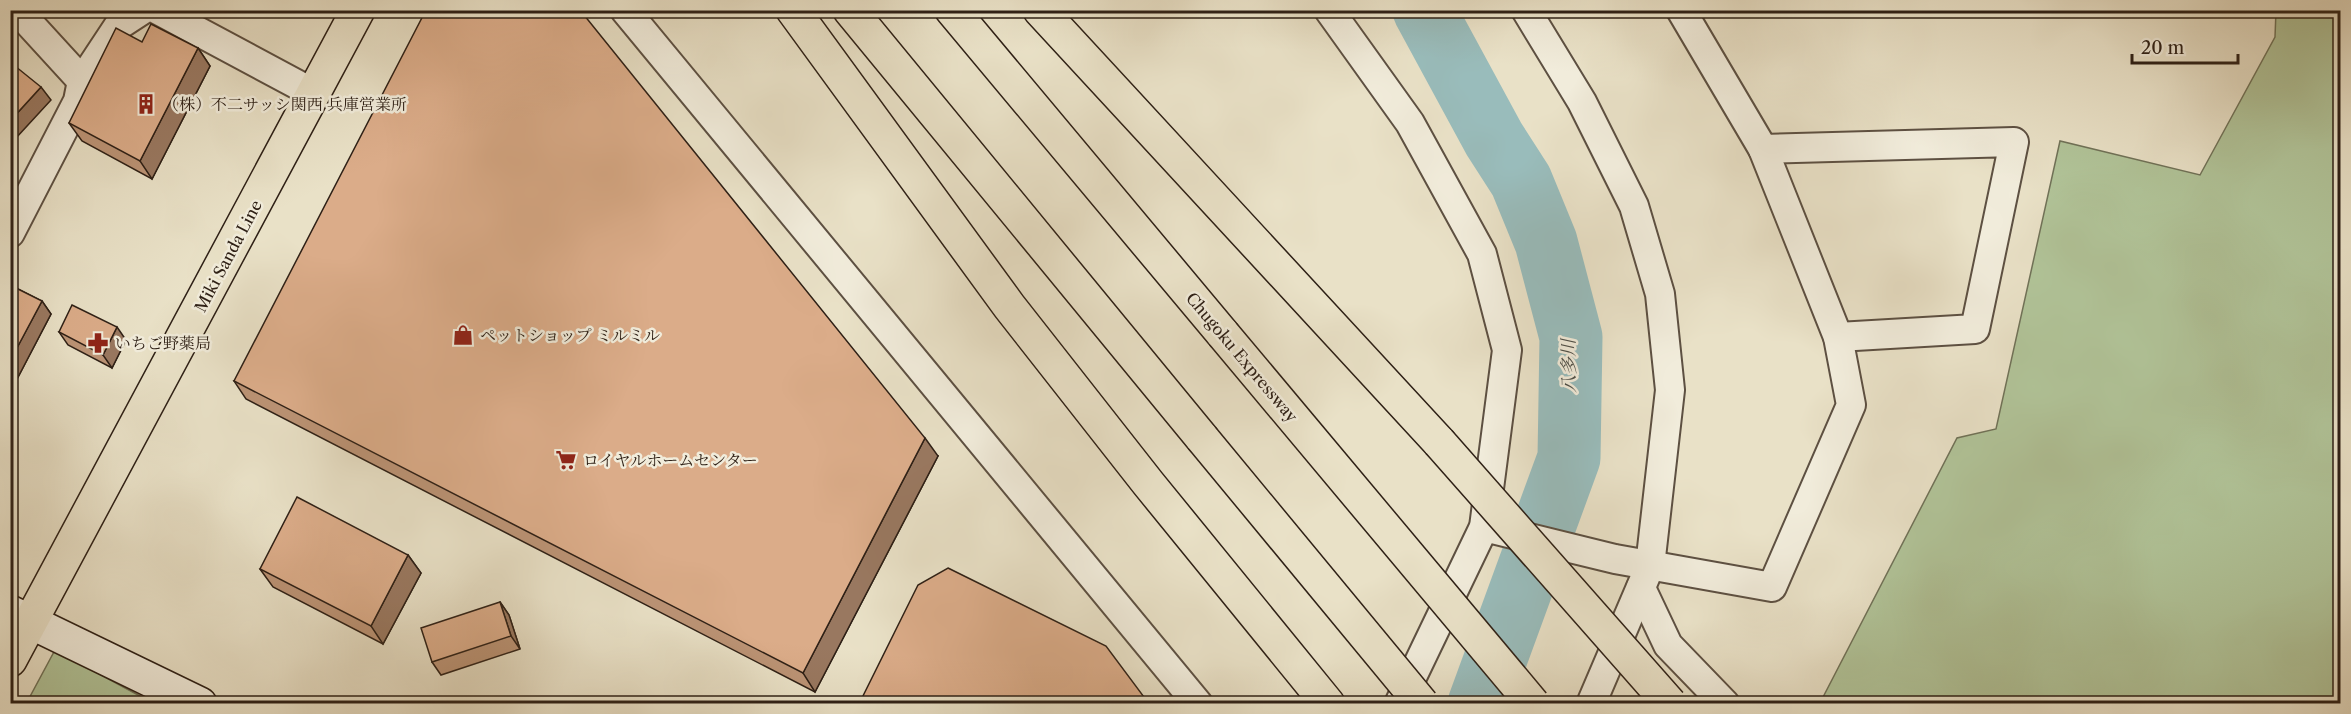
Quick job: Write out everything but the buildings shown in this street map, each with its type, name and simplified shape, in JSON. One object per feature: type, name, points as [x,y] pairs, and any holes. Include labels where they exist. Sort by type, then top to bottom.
[{"type":"main road","name":"Miki Sanda Line","points":[[10,660],[21,617],[315,94],[358,10]]},
{"type":"main road","points":[[793,10],[1009,306],[1148,483],[1328,704]]},
{"type":"main road","points":[[850,10],[1422,704]]},
{"type":"main road","name":"Chugoku Expressway","points":[[952,10],[1533,704]]},
{"type":"main road","points":[[1040,10],[1439,442],[1670,704]]},
{"type":"street","points":[[17,10],[82,81]]},
{"type":"street","points":[[10,233],[78,100],[82,81],[119,25],[142,10]]},
{"type":"street","points":[[158,10],[315,94]]},
{"type":"street","points":[[626,10],[1198,704]]},
{"type":"street","points":[[1329,10],[1410,123],[1482,255],[1507,350],[1484,527],[1399,704]]},
{"type":"street","points":[[1526,10],[1582,102],[1634,206],[1660,294],[1670,390],[1645,577],[1591,704]]},
{"type":"street","points":[[1484,527],[1615,559],[1645,577],[1772,587],[1851,405],[1838,337],[1763,149],[1681,10]]},
{"type":"street","points":[[1763,149],[2014,142],[1975,328],[1838,337]]},
{"type":"street","points":[[1645,577],[1668,645],[1725,704]]},
{"type":"street","points":[[21,617],[200,704]]},
{"type":"green space","points":[[2276,11],[2340,11],[2340,703],[1820,703],[1957,438],[1996,429],[2060,141],[2200,175],[2275,37]]},
{"type":"green space","points":[[55,650],[153,703],[26,704]]},
{"type":"waterway","name":"八多川","points":[[1424,10],[1494,139],[1521,181],[1546,242],[1571,337],[1569,458],[1479,704]]},
{"type":"place","name":"（株）不二サッシ関西 兵庫営業所","points":[[146,104]]},
{"type":"place","name":"ペットショップ ミルミル","points":[[463,335]]},
{"type":"place","name":"いちご野薬局","points":[[98,343]]},
{"type":"place","name":"ロイヤルホームセンター","points":[[566,460]]}]
